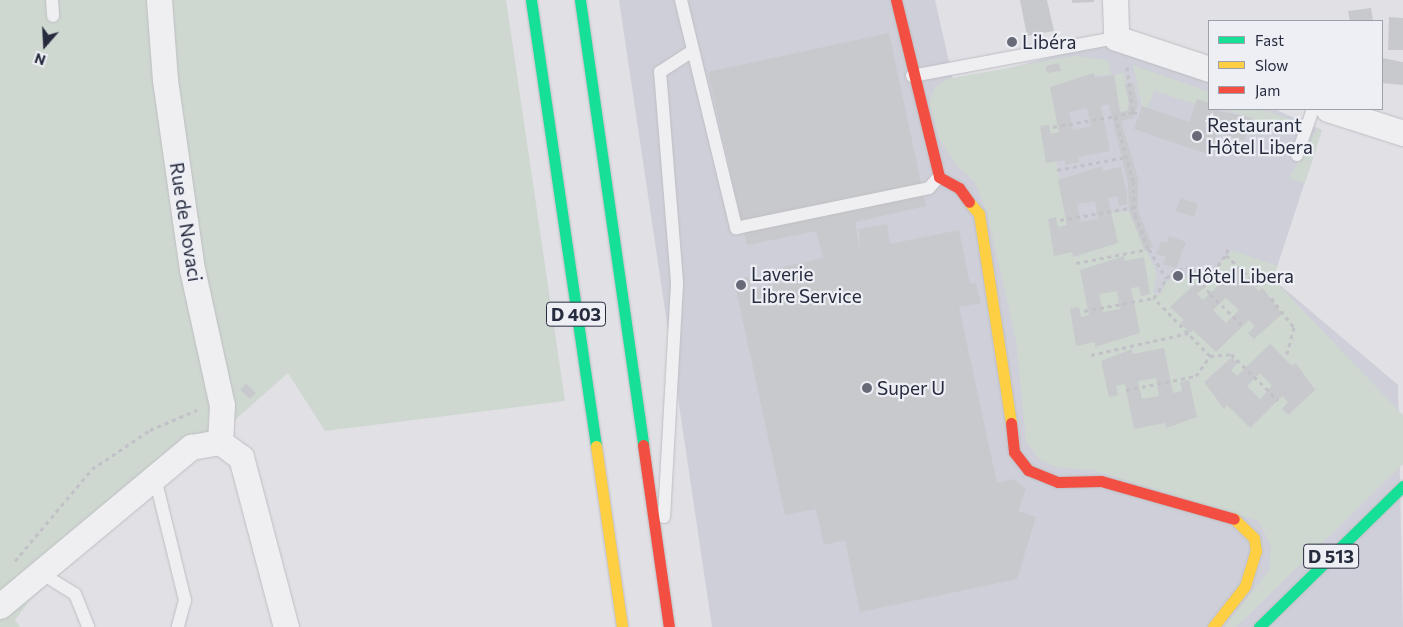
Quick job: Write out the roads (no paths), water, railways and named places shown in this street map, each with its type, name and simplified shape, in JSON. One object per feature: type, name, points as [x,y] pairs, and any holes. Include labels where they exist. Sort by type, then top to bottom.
[{"type":"main road","name":"D 403","points":[[531,0],[622,627]]},
{"type":"main road","name":"D 403","points":[[580,0],[660,577],[669,627]]},
{"type":"main road","points":[[896,0],[912,76],[939,177],[959,188],[979,214],[1007,378],[1014,452],[1028,470],[1058,482],[1101,481],[1234,519],[1254,538],[1256,552],[1245,586],[1213,627]]},
{"type":"main road","name":"D 513","points":[[1259,627],[1403,486]]},
{"type":"street","name":"Rue de Novaci","points":[[159,0],[165,80],[192,270],[222,405],[220,442]]},
{"type":"street","points":[[1115,0],[1120,39],[1208,69]]},
{"type":"street","points":[[1331,110],[1403,133]]},
{"type":"street","points":[[0,606],[199,443],[220,442],[241,457],[286,627]]},
{"type":"lane","points":[[52,0],[53,16]]},
{"type":"lane","points":[[681,0],[691,52],[736,228],[929,188],[939,177]]},
{"type":"lane","points":[[912,76],[1120,39]]},
{"type":"lane","points":[[660,577],[677,282],[660,72],[691,52]]},
{"type":"lane","points":[[1297,155],[1313,110]]},
{"type":"lane","points":[[154,478],[185,600],[178,627]]},
{"type":"lane","points":[[41,573],[75,594],[88,627]]},
{"type":"place","name":"Libéra","points":[[1012,42]]},
{"type":"place","name":"Restaurant Hôtel Libera","points":[[1197,136]]},
{"type":"place","name":"Hôtel Libera","points":[[1178,276]]},
{"type":"place","name":"Laverie Libre Service","points":[[741,285]]},
{"type":"place","name":"Super U","points":[[867,388]]}]
